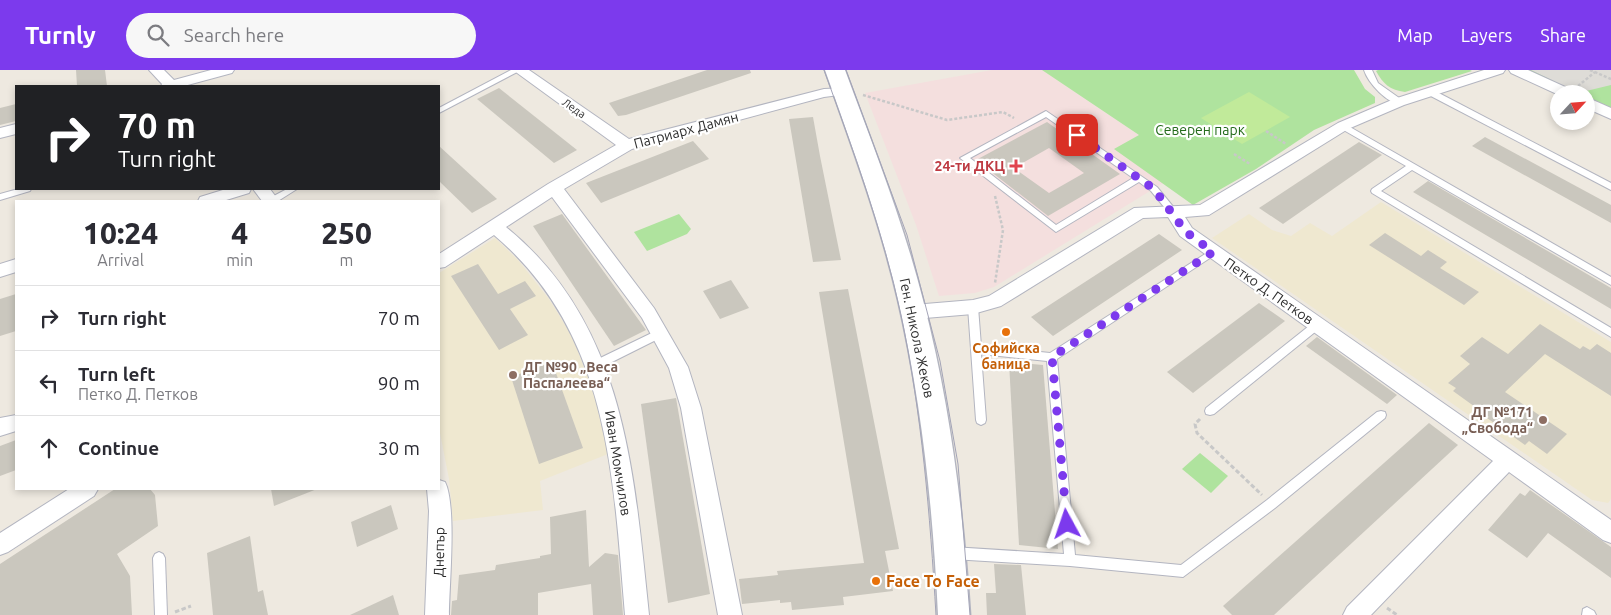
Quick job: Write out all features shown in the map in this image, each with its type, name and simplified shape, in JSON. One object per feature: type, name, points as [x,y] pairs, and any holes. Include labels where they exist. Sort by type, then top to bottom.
[{"type":"street","points":[[156,70],[169,85]]},
{"type":"street","points":[[174,85],[226,70]]},
{"type":"street","name":"Леда","points":[[518,70],[627,145]]},
{"type":"street","points":[[913,312],[973,307],[994,301],[1140,212],[1203,211],[1342,126],[1399,102],[1498,70]]},
{"type":"street","points":[[1516,70],[1550,85]]},
{"type":"street","name":"Патриарх Дамян","points":[[440,261],[554,188],[627,145],[824,93],[847,85]]},
{"type":"street","name":"Ген. Никола Жеков","points":[[847,85],[890,227],[913,312],[941,463],[951,553],[954,615]]},
{"type":"street","points":[[1595,106],[1611,114]]},
{"type":"street","points":[[0,133],[15,129]]},
{"type":"street","points":[[554,188],[648,313],[678,367],[691,408],[730,615]]},
{"type":"street","points":[[209,200],[240,190]]},
{"type":"street","points":[[262,190],[270,200]]},
{"type":"street","name":"Петко Д. Петков","points":[[1172,211],[1186,232],[1213,252],[1611,533]]},
{"type":"street","name":"Иван Момчилов","points":[[495,227],[527,255],[549,282],[568,308],[596,365],[612,412],[621,463],[637,615]]},
{"type":"street","points":[[0,270],[15,265]]},
{"type":"street","points":[[0,427],[15,423]]},
{"type":"street","points":[[1355,615],[1507,460]]},
{"type":"street","points":[[0,545],[85,490]]},
{"type":"street","name":"Днепър","points":[[437,615],[440,511],[438,490]]},
{"type":"lane","points":[[440,110],[518,70]]},
{"type":"lane","points":[[1368,70],[1378,88],[1399,102]]},
{"type":"lane","points":[[1430,92],[1611,187]]},
{"type":"lane","points":[[1139,178],[1056,228],[964,158],[1046,114],[1139,178],[1154,189],[1172,211]]},
{"type":"lane","points":[[1342,126],[1611,281]]},
{"type":"lane","points":[[1412,166],[1375,191],[1611,333]]},
{"type":"lane","points":[[0,197],[24,190]]},
{"type":"lane","points":[[273,200],[291,190]]},
{"type":"lane","points":[[977,350],[1052,357],[1213,252]]},
{"type":"lane","points":[[973,307],[982,420]]},
{"type":"lane","points":[[1210,411],[1317,325]]},
{"type":"lane","points":[[596,365],[660,333]]},
{"type":"lane","points":[[1052,357],[1070,560]]},
{"type":"lane","points":[[951,553],[1070,560],[1183,571],[1271,504],[1382,415]]},
{"type":"lane","points":[[159,558],[161,615]]},
{"type":"path","points":[[1590,70],[1611,80]]},
{"type":"path","points":[[1578,85],[1595,72]]},
{"type":"path","points":[[847,85],[947,120],[1003,112],[1027,124]]},
{"type":"path","points":[[1266,131],[1300,152]]},
{"type":"path","points":[[994,301],[994,287],[1003,230],[994,197],[1006,190]]},
{"type":"path","points":[[1210,411],[1195,424],[1197,433],[1271,504]]},
{"type":"path","points":[[166,615],[191,606]]},
{"type":"shaded area","name":"24-ти ДКЦ","points":[[992,70],[1042,70],[1139,135],[1115,149],[1163,183],[994,287],[975,293],[939,296],[916,225],[865,93]]},
{"type":"shaded area","points":[[1531,70],[1611,70],[1611,85],[1595,89],[1595,85],[1562,85]]},
{"type":"shaded area","name":"ДГ №171 „Свобода“","points":[[1381,202],[1611,342],[1611,499],[1608,503],[1592,500],[1212,238],[1249,214],[1272,230],[1291,236],[1310,223],[1332,236]]},
{"type":"shaded area","name":"ДГ №90 „Веса Паспалеева“","points":[[495,238],[518,260],[549,299],[572,336],[594,393],[608,454],[540,481],[543,510],[453,521],[449,479],[440,433],[440,272]]},
{"type":"green space","name":"Северен парк","points":[[1042,70],[1354,70],[1365,89],[1375,97],[1375,103],[1314,130],[1256,169],[1193,205],[1114,149],[1139,135]]},
{"type":"green space","points":[[1529,70],[1611,70],[1611,109],[1595,101],[1595,85],[1560,85]]},
{"type":"green space","points":[[1376,71],[1472,71],[1405,92],[1395,90],[1384,83]]},
{"type":"green space","points":[[1249,92],[1290,117],[1242,144],[1201,118]]},
{"type":"green space","points":[[679,214],[691,229],[687,234],[647,251],[634,232]]},
{"type":"green space","points":[[1200,453],[1228,476],[1211,493],[1182,469]]},
{"type":"building","points":[[76,70],[105,70],[107,85],[77,85]]},
{"type":"building","points":[[707,70],[750,70],[751,73],[626,115],[618,116],[609,103]]},
{"type":"building","points":[[499,88],[577,150],[554,163],[477,99]]},
{"type":"building","points":[[15,104],[15,121],[0,125],[0,108]]},
{"type":"building","points":[[813,117],[841,260],[813,262],[789,119]]},
{"type":"building","points":[[1047,122],[1120,174],[1048,216],[976,160]],"holes":[[[1049,148],[1084,173],[1049,193],[1014,168]]]},
{"type":"building","points":[[1485,137],[1611,205],[1611,223],[1472,146]]},
{"type":"building","points":[[693,141],[709,159],[601,203],[586,183]]},
{"type":"building","points":[[1359,142],[1382,155],[1283,224],[1259,208]]},
{"type":"building","points":[[440,147],[497,199],[472,213],[440,182]]},
{"type":"building","points":[[1428,181],[1611,288],[1611,309],[1413,192]]},
{"type":"building","points":[[562,214],[646,330],[614,346],[533,226]]},
{"type":"building","points":[[1385,233],[1421,256],[1428,250],[1447,262],[1440,268],[1479,292],[1464,305],[1369,245]]},
{"type":"building","points":[[1159,234],[1182,250],[1053,336],[1031,317]]},
{"type":"building","points":[[478,264],[498,294],[525,281],[536,296],[510,309],[528,335],[499,350],[451,276]]},
{"type":"building","points":[[731,280],[749,308],[720,319],[703,291]]},
{"type":"building","points":[[848,289],[899,549],[885,551],[893,591],[843,597],[844,605],[792,610],[791,602],[780,603],[780,600],[742,604],[739,579],[778,575],[777,571],[864,563],[819,292]]},
{"type":"building","points":[[15,294],[15,331],[0,336],[0,299]]},
{"type":"building","points":[[1259,303],[1285,321],[1193,393],[1167,372]]},
{"type":"building","points":[[1540,324],[1580,349],[1583,346],[1590,350],[1597,344],[1611,353],[1611,396],[1545,354],[1505,392],[1567,434],[1547,454],[1529,441],[1525,445],[1487,418],[1489,417],[1453,391],[1456,388],[1448,383],[1470,364],[1460,356],[1482,337],[1508,354]]},
{"type":"building","points":[[1317,337],[1397,395],[1387,404],[1306,346]]},
{"type":"building","points":[[552,362],[583,448],[539,464],[511,377]]},
{"type":"building","points":[[1009,362],[1043,365],[1058,549],[1019,545]]},
{"type":"building","points":[[676,398],[710,594],[668,603],[641,404]]},
{"type":"building","points":[[1429,423],[1458,445],[1274,615],[1232,615],[1223,606]]},
{"type":"building","points":[[15,440],[15,470],[0,476],[0,446]]},
{"type":"building","points":[[113,490],[151,490],[155,495],[158,526],[117,554],[130,576],[132,615],[0,615],[0,564]]},
{"type":"building","points":[[271,490],[314,490],[274,506]]},
{"type":"building","points":[[1530,490],[1611,547],[1611,578],[1548,533],[1527,558],[1488,530],[1520,493],[1525,496]]},
{"type":"building","points":[[391,505],[398,529],[357,547],[351,522]]},
{"type":"building","points":[[586,510],[589,567],[605,553],[618,555],[623,615],[593,615],[591,584],[538,593],[538,615],[451,615],[452,601],[457,600],[459,575],[495,570],[496,565],[540,558],[540,556],[551,554],[550,517]]},
{"type":"building","points":[[250,536],[258,592],[263,590],[268,615],[213,615],[207,553]]},
{"type":"building","points":[[994,564],[1021,565],[1026,615],[987,615],[986,593],[996,593]]},
{"type":"building","points":[[393,595],[399,615],[350,615]]},
{"type":"tram line","points":[[824,70],[876,222],[901,315],[920,427],[936,615]]},
{"type":"tram line","points":[[846,70],[907,235],[940,361],[958,464],[970,615]]},
{"type":"place","name":"24-ти ДКЦ","points":[[1016,166]]},
{"type":"place","name":"Софийска баница","points":[[1006,332]]},
{"type":"place","name":"ДГ №90 „Веса Паспалеева“","points":[[513,375]]},
{"type":"place","name":"ДГ №171 „Свобода“","points":[[1543,420]]},
{"type":"place","name":"Face To Face","points":[[876,581]]},
{"type":"route","points":[[1067,524],[1052,357],[1213,252],[1186,232],[1154,189],[1077,135]]}]
